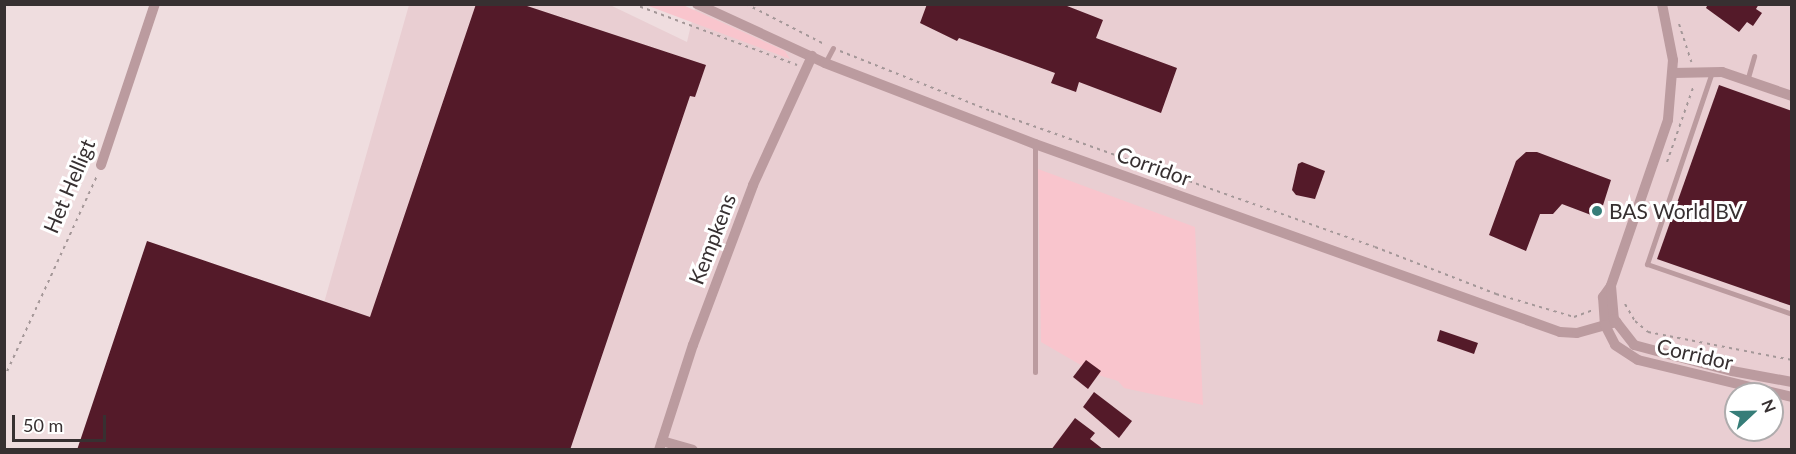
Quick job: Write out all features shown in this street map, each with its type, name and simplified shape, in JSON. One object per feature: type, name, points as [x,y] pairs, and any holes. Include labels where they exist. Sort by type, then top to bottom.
[{"type":"street","name":"Het Helligt","points":[[101,165],[155,4]]},
{"type":"street","name":"Corridor","points":[[697,4],[825,63],[1035,144],[1560,332],[1577,333],[1610,324]]},
{"type":"street","points":[[1610,324],[1611,286],[1666,128],[1673,74],[1662,4]]},
{"type":"street","name":"Kempkens","points":[[693,450],[660,445],[693,345],[753,185],[812,56]]},
{"type":"street","points":[[1673,74],[1712,72],[1791,96]]},
{"type":"street","name":"Corridor","points":[[1610,324],[1629,341],[1645,350],[1791,382]]},
{"type":"street","name":"Corridor","points":[[1610,324],[1615,345],[1638,360],[1791,397]]},
{"type":"lane","points":[[825,63],[833,48]]},
{"type":"lane","points":[[1747,81],[1754,56]]},
{"type":"lane","points":[[1712,72],[1647,264],[1791,314]]},
{"type":"lane","points":[[1035,144],[1035,372]]},
{"type":"path","points":[[633,4],[806,68]]},
{"type":"path","name":"Corridor","points":[[746,4],[833,48],[982,108],[1376,247],[1496,294],[1574,316],[1596,309]]},
{"type":"path","points":[[1678,19],[1692,65]]},
{"type":"path","points":[[1665,166],[1690,102],[1694,81]]},
{"type":"path","name":"Het Helligt","points":[[4,378],[101,165]]},
{"type":"path","name":"Corridor","points":[[1624,296],[1626,305],[1641,327],[1654,334],[1791,360]]},
{"type":"shaded area","points":[[696,4],[1791,5],[1791,449],[282,450],[409,5],[610,5],[687,42]]},
{"type":"shaded area","points":[[646,5],[683,5],[785,51],[790,59]]},
{"type":"shaded area","points":[[1038,169],[1195,227],[1203,405],[1124,388],[1118,381],[1098,375],[1041,342]]},
{"type":"building","points":[[476,4],[521,4],[706,65],[695,97],[690,96],[570,450],[77,450],[147,241],[370,317]]},
{"type":"building","points":[[927,4],[1062,4],[1103,20],[1096,38],[1177,68],[1161,113],[1079,82],[1076,92],[1051,83],[1055,73],[959,38],[957,41],[920,23]]},
{"type":"building","points":[[1708,4],[1759,4],[1756,9],[1762,13],[1753,26],[1747,22],[1739,32],[1706,8]]},
{"type":"building","points":[[1719,85],[1792,111],[1792,306],[1657,259]]},
{"type":"building","points":[[1526,152],[1537,152],[1611,180],[1599,218],[1562,204],[1553,214],[1540,214],[1526,251],[1489,235],[1516,161]]},
{"type":"building","points":[[1302,162],[1325,171],[1315,199],[1296,195],[1292,190],[1298,164]]},
{"type":"building","points":[[1440,330],[1478,343],[1474,354],[1437,341]]},
{"type":"building","points":[[1086,360],[1101,371],[1088,389],[1073,377]]},
{"type":"building","points":[[1094,392],[1132,421],[1119,438],[1083,407]]},
{"type":"building","points":[[1075,418],[1095,433],[1090,439],[1104,450],[1051,450]]},
{"type":"place","name":"BAS World BV","points":[[1597,211]]}]
